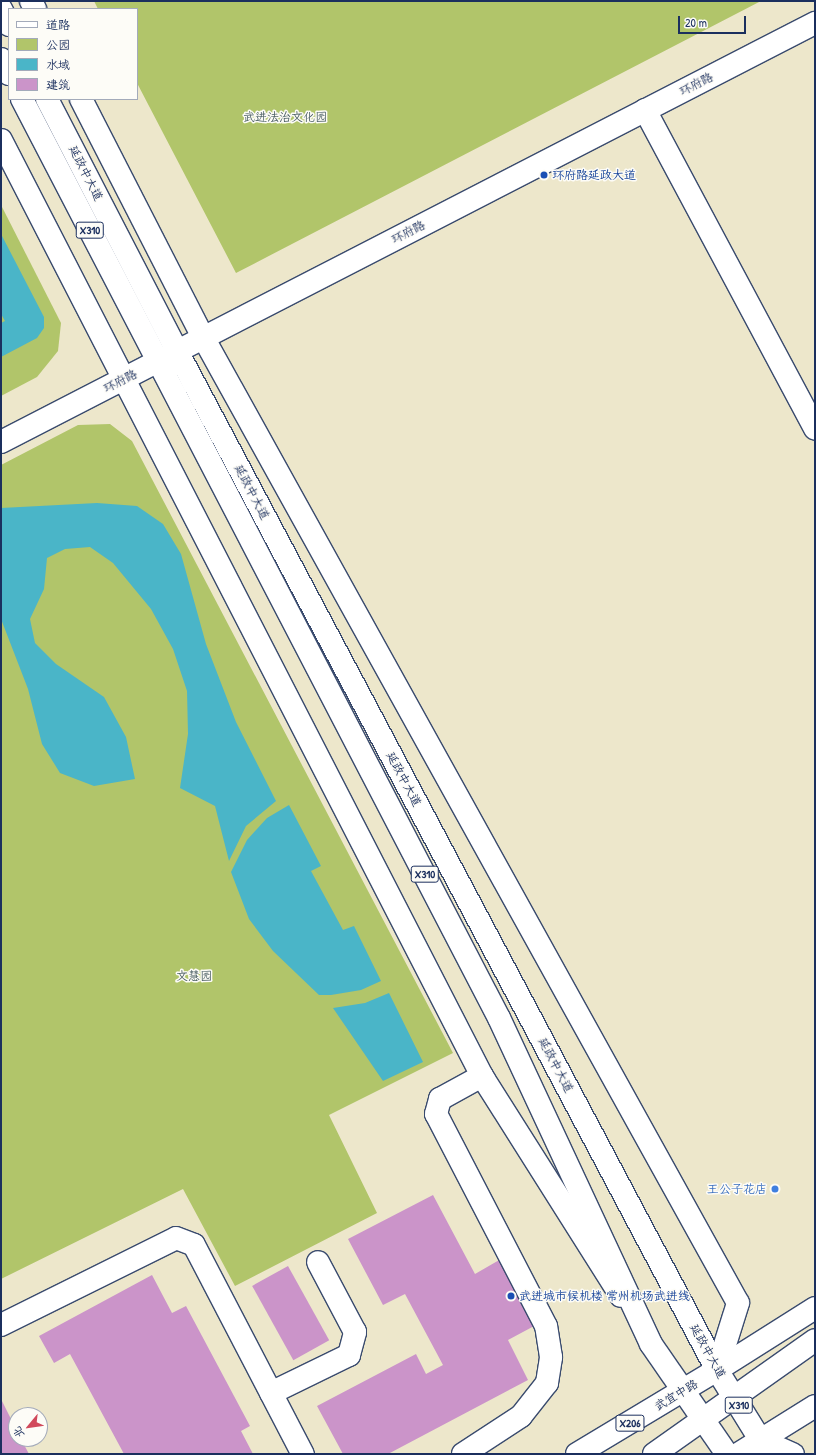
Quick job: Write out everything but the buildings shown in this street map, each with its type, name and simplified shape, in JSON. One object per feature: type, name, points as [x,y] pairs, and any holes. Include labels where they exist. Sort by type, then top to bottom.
[{"type":"street","points":[[1,9],[8,22]]},
{"type":"street","name":"环府路","points":[[1,442],[815,23]]},
{"type":"street","points":[[1,59],[8,72]]},
{"type":"street","name":"延政中大道","points":[[23,100],[499,1018],[650,1344],[726,1454]]},
{"type":"street","name":"延政中大道","points":[[48,100],[177,351],[717,1370],[765,1447]]},
{"type":"street","points":[[82,100],[203,337],[738,1303],[717,1370]]},
{"type":"street","points":[[645,110],[815,429]]},
{"type":"street","points":[[1,140],[482,1076],[650,1344]]},
{"type":"street","points":[[463,1454],[521,1416],[547,1383],[551,1357],[546,1326],[436,1114],[440,1099],[482,1076]]},
{"type":"street","points":[[1,1324],[176,1238],[194,1245],[271,1394],[304,1454]]},
{"type":"street","points":[[271,1394],[349,1355],[354,1332],[318,1262]]},
{"type":"street","name":"武宜中路","points":[[576,1454],[683,1391],[815,1308]]},
{"type":"street","points":[[654,1454],[707,1425],[738,1403],[815,1340]]},
{"type":"street","points":[[738,1403],[815,1357]]},
{"type":"street","points":[[738,1454],[765,1447],[815,1406]]},
{"type":"street","points":[[676,1454],[707,1425]]},
{"type":"street","points":[[765,1447],[793,1454]]},
{"type":"green space","name":"武进法治文化园","points":[[94,1],[761,1],[236,273],[138,85],[138,8],[98,8]]},
{"type":"green space","points":[[1,205],[61,323],[58,351],[37,377],[1,396]]},
{"type":"green space","name":"文慧园","points":[[110,424],[132,441],[453,1053],[329,1115],[377,1213],[235,1286],[183,1189],[1,1279],[1,465],[78,425]]},
{"type":"water","points":[[1,234],[44,317],[44,328],[37,338],[1,357],[1,323],[5,321],[1,314]]},
{"type":"water","points":[[97,503],[137,506],[163,524],[181,554],[206,644],[236,722],[276,801],[246,826],[229,861],[215,806],[180,788],[188,734],[187,691],[173,649],[151,609],[113,563],[90,547],[65,549],[47,558],[44,589],[30,619],[35,643],[56,664],[104,697],[126,737],[135,779],[94,786],[60,773],[42,744],[28,689],[1,619],[1,508]]},
{"type":"water","points":[[289,805],[321,866],[311,871],[343,930],[354,926],[381,981],[361,990],[331,995],[319,995],[273,951],[249,919],[231,872],[247,840],[267,818]]},
{"type":"water","points":[[389,993],[423,1062],[383,1081],[333,1008],[365,1003]]},
{"type":"place","name":"环府路延政大道","points":[[544,175]]},
{"type":"place","name":"王公子花店","points":[[775,1189]]},
{"type":"place","name":"武进城市候机楼 常州机场武进线","points":[[511,1296]]}]
